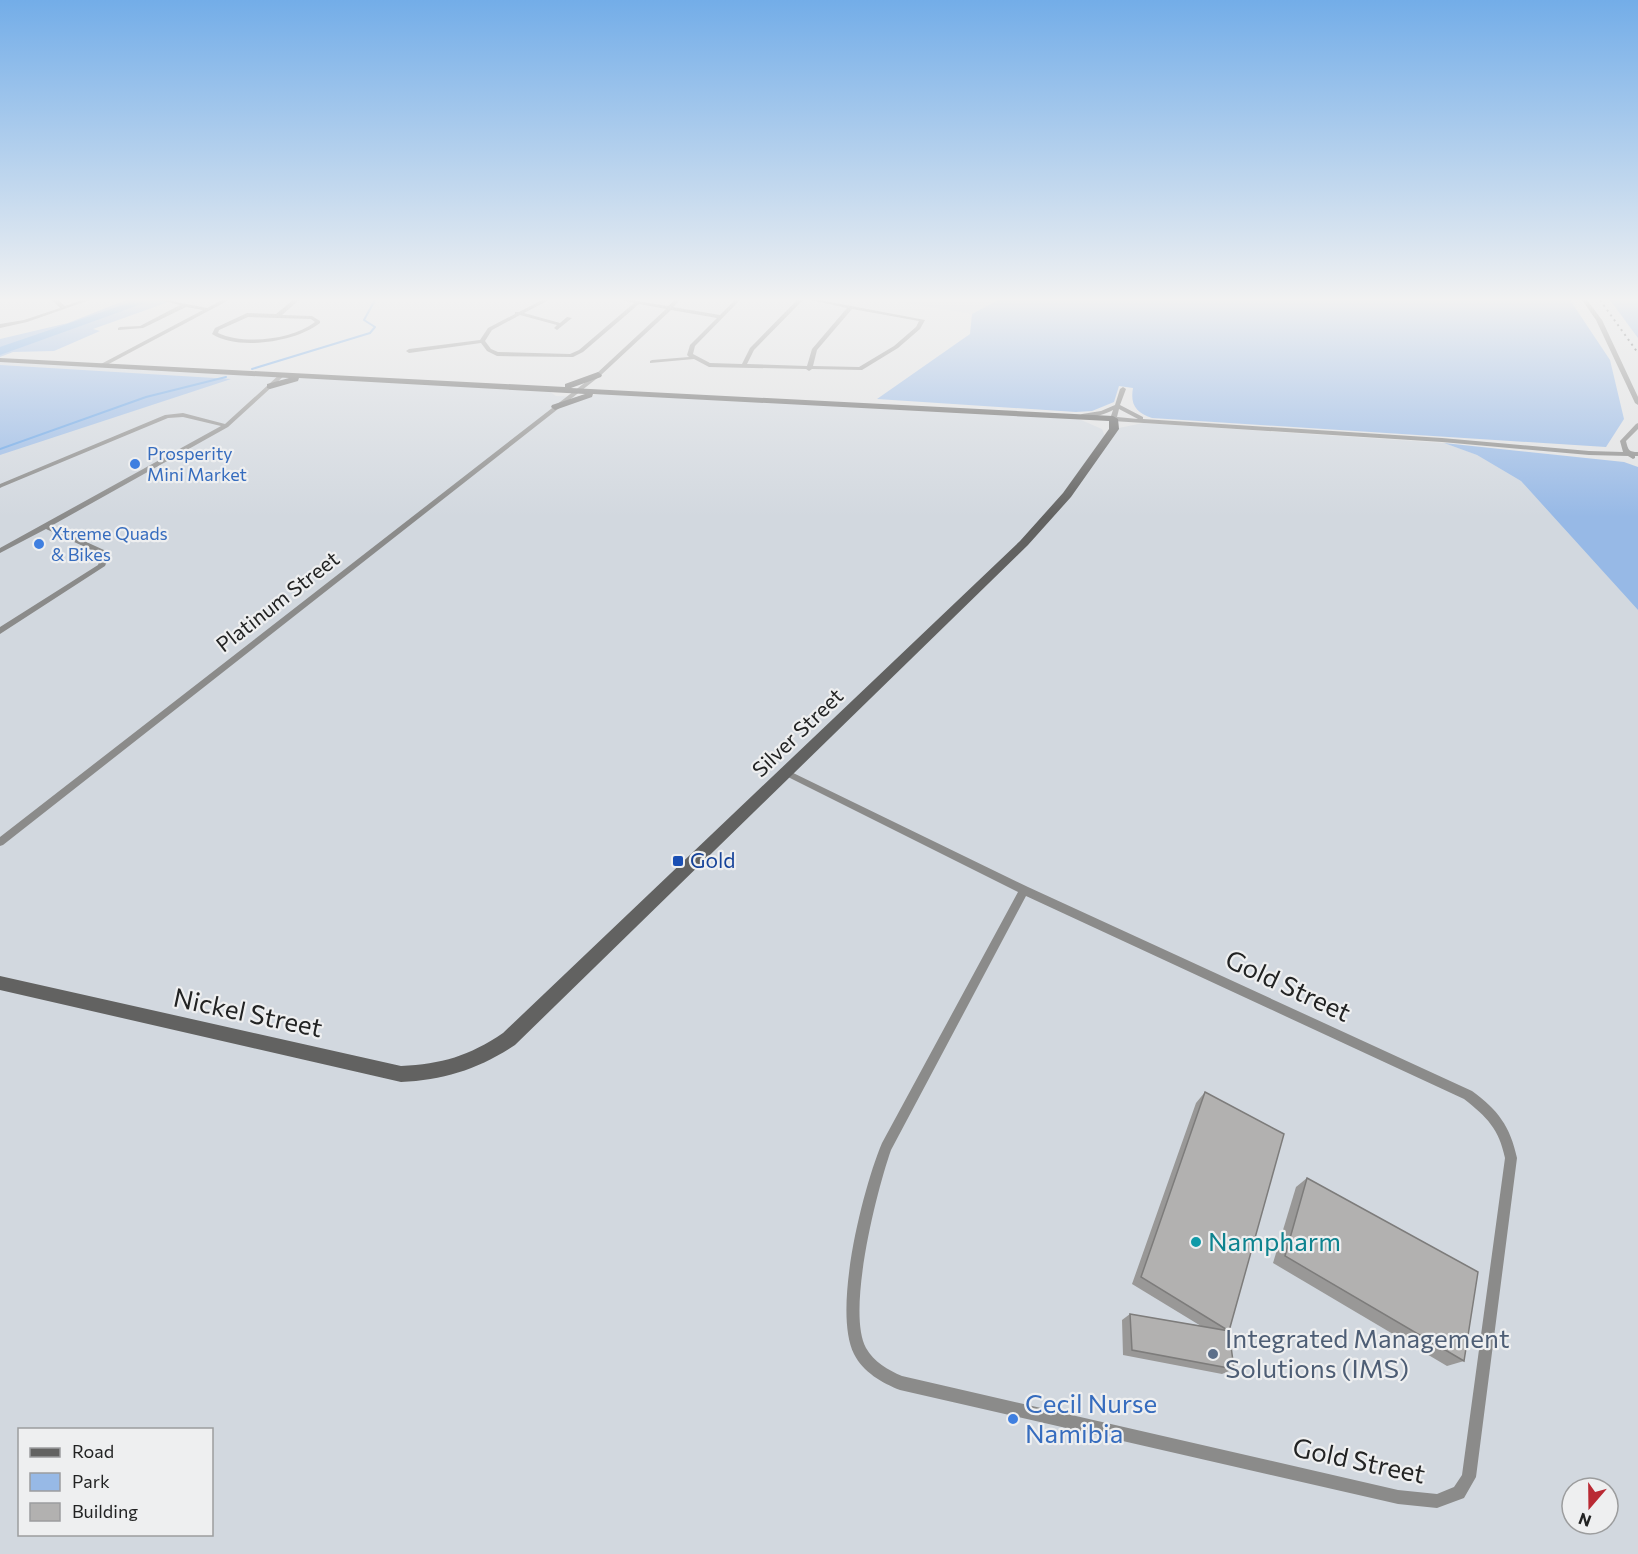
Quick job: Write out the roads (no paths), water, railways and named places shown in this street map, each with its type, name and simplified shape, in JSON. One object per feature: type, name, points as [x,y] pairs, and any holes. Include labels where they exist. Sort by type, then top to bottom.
[{"type":"street","points":[[246,373],[1074,417],[1115,412],[1152,422],[1442,440],[1629,456],[1638,459]]},
{"type":"street","points":[[255,373],[271,385]]},
{"type":"street","name":"Platinum Street","points":[[0,842],[601,373]]},
{"type":"street","points":[[1624,373],[1638,403]]},
{"type":"street","points":[[0,551],[226,426],[282,375]]},
{"type":"street","points":[[546,389],[575,384],[598,375]]},
{"type":"street","points":[[598,375],[596,380],[600,386],[613,392]]},
{"type":"street","points":[[271,385],[306,376]]},
{"type":"street","points":[[546,389],[556,398],[555,407],[577,398],[613,392]]},
{"type":"street","points":[[1115,412],[1123,389]]},
{"type":"street","points":[[1074,417],[1115,412],[1152,422]]},
{"type":"street","name":"Silver Street","points":[[484,1057],[509,1038],[1046,520],[1114,429],[1115,412]]},
{"type":"street","points":[[0,486],[40,466],[167,416],[183,415],[226,426]]},
{"type":"street","points":[[1074,417],[1102,429],[1106,433],[1106,440]]},
{"type":"street","points":[[1629,456],[1623,441],[1638,425]]},
{"type":"street","points":[[1629,456],[1638,454]]},
{"type":"street","points":[[0,631],[101,566],[104,559],[101,552],[46,526]]},
{"type":"street","name":"Gold Street","points":[[785,772],[1024,890],[1468,1095],[1492,1113],[1507,1137],[1511,1158],[1469,1477],[1459,1493],[1437,1501],[1398,1497],[900,1383],[873,1369],[857,1347],[854,1316],[860,1241],[871,1187],[886,1147],[1024,890]]},
{"type":"street","name":"Nickel Street","points":[[0,983],[401,1074],[443,1070],[484,1057]]},
{"type":"waterway","points":[[0,449],[146,397],[226,377]]},
{"type":"place","name":"Prosperity Mini Market","points":[[135,464]]},
{"type":"place","name":"Xtreme Quads & Bikes","points":[[39,544]]},
{"type":"place","name":"Gold","points":[[678,861]]},
{"type":"place","name":"Nampharm","points":[[1196,1242]]},
{"type":"place","name":"Integrated Management Solutions (IMS)","points":[[1213,1354]]},
{"type":"place","name":"Cecil Nurse Namibia","points":[[1013,1419]]}]
